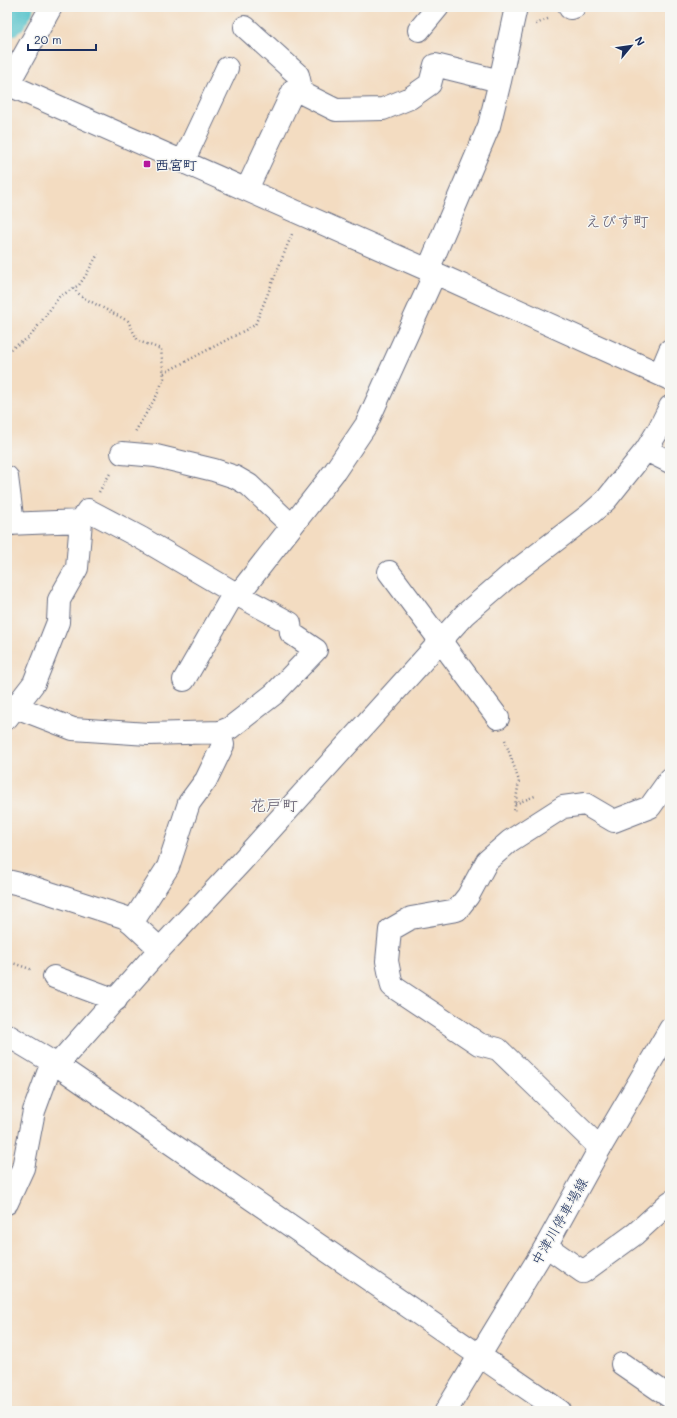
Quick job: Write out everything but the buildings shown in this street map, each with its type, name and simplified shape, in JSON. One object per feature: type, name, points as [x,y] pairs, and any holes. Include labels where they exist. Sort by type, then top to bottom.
[{"type":"street","points":[[51,7],[7,84],[301,213],[665,377],[670,350]]},
{"type":"street","points":[[419,30],[438,7]]},
{"type":"street","points":[[184,680],[236,594],[335,471],[366,425],[431,271],[489,126],[516,7]]},
{"type":"street","points":[[245,27],[298,75],[302,93]]},
{"type":"street","points":[[247,190],[294,89],[336,110],[383,109],[410,98],[430,84],[435,65],[500,81]]},
{"type":"street","points":[[183,162],[227,68]]},
{"type":"street","points":[[7,1203],[23,1168],[34,1111],[48,1073],[57,1065],[160,950],[242,862],[464,615],[606,500],[646,450],[659,430],[670,407]]},
{"type":"street","points":[[646,450],[670,462]]},
{"type":"street","points":[[122,453],[156,456],[235,476],[249,485],[292,526]]},
{"type":"street","points":[[7,478],[10,524],[85,515],[141,538],[236,594],[290,623],[291,633],[316,650],[274,694],[230,728],[220,732],[148,734],[73,729],[11,712],[34,683],[58,622],[59,600],[77,568],[85,515]]},
{"type":"street","points":[[388,572],[498,718]]},
{"type":"street","points":[[132,923],[168,867],[189,803],[206,780],[223,745],[220,732]]},
{"type":"street","points":[[600,1148],[498,1049],[478,1044],[392,986],[387,961],[390,930],[411,918],[457,910],[468,896],[487,861],[510,841],[563,807],[585,804],[614,821],[650,807],[670,779]]},
{"type":"street","points":[[7,881],[28,886],[124,917],[160,950]]},
{"type":"street","points":[[54,977],[116,1000]]},
{"type":"street","name":"中津川停車場線","points":[[446,1411],[546,1246],[600,1148],[670,1029]]},
{"type":"street","points":[[7,1035],[57,1065],[560,1411]]},
{"type":"street","points":[[546,1246],[583,1272],[635,1234],[670,1202]]},
{"type":"street","points":[[622,1364],[670,1398]]},
{"type":"path","points":[[510,32],[520,31],[572,8]]},
{"type":"path","points":[[164,374],[254,325],[301,213]]},
{"type":"path","points":[[7,352],[30,337],[59,297],[79,285],[98,254]]},
{"type":"path","points":[[73,288],[82,297],[128,321],[138,340],[161,349],[164,374],[164,378],[157,395],[85,515]]},
{"type":"path","points":[[498,718],[518,781],[510,841]]},
{"type":"path","points":[[7,961],[54,977]]},
{"type":"waterway","points":[[7,16],[13,7]]},
{"type":"place","name":"西宮町","points":[[147,164]]},
{"type":"district","name":"えびす町","points":[[617,220]]},
{"type":"district","name":"花戸町","points":[[274,804]]}]
